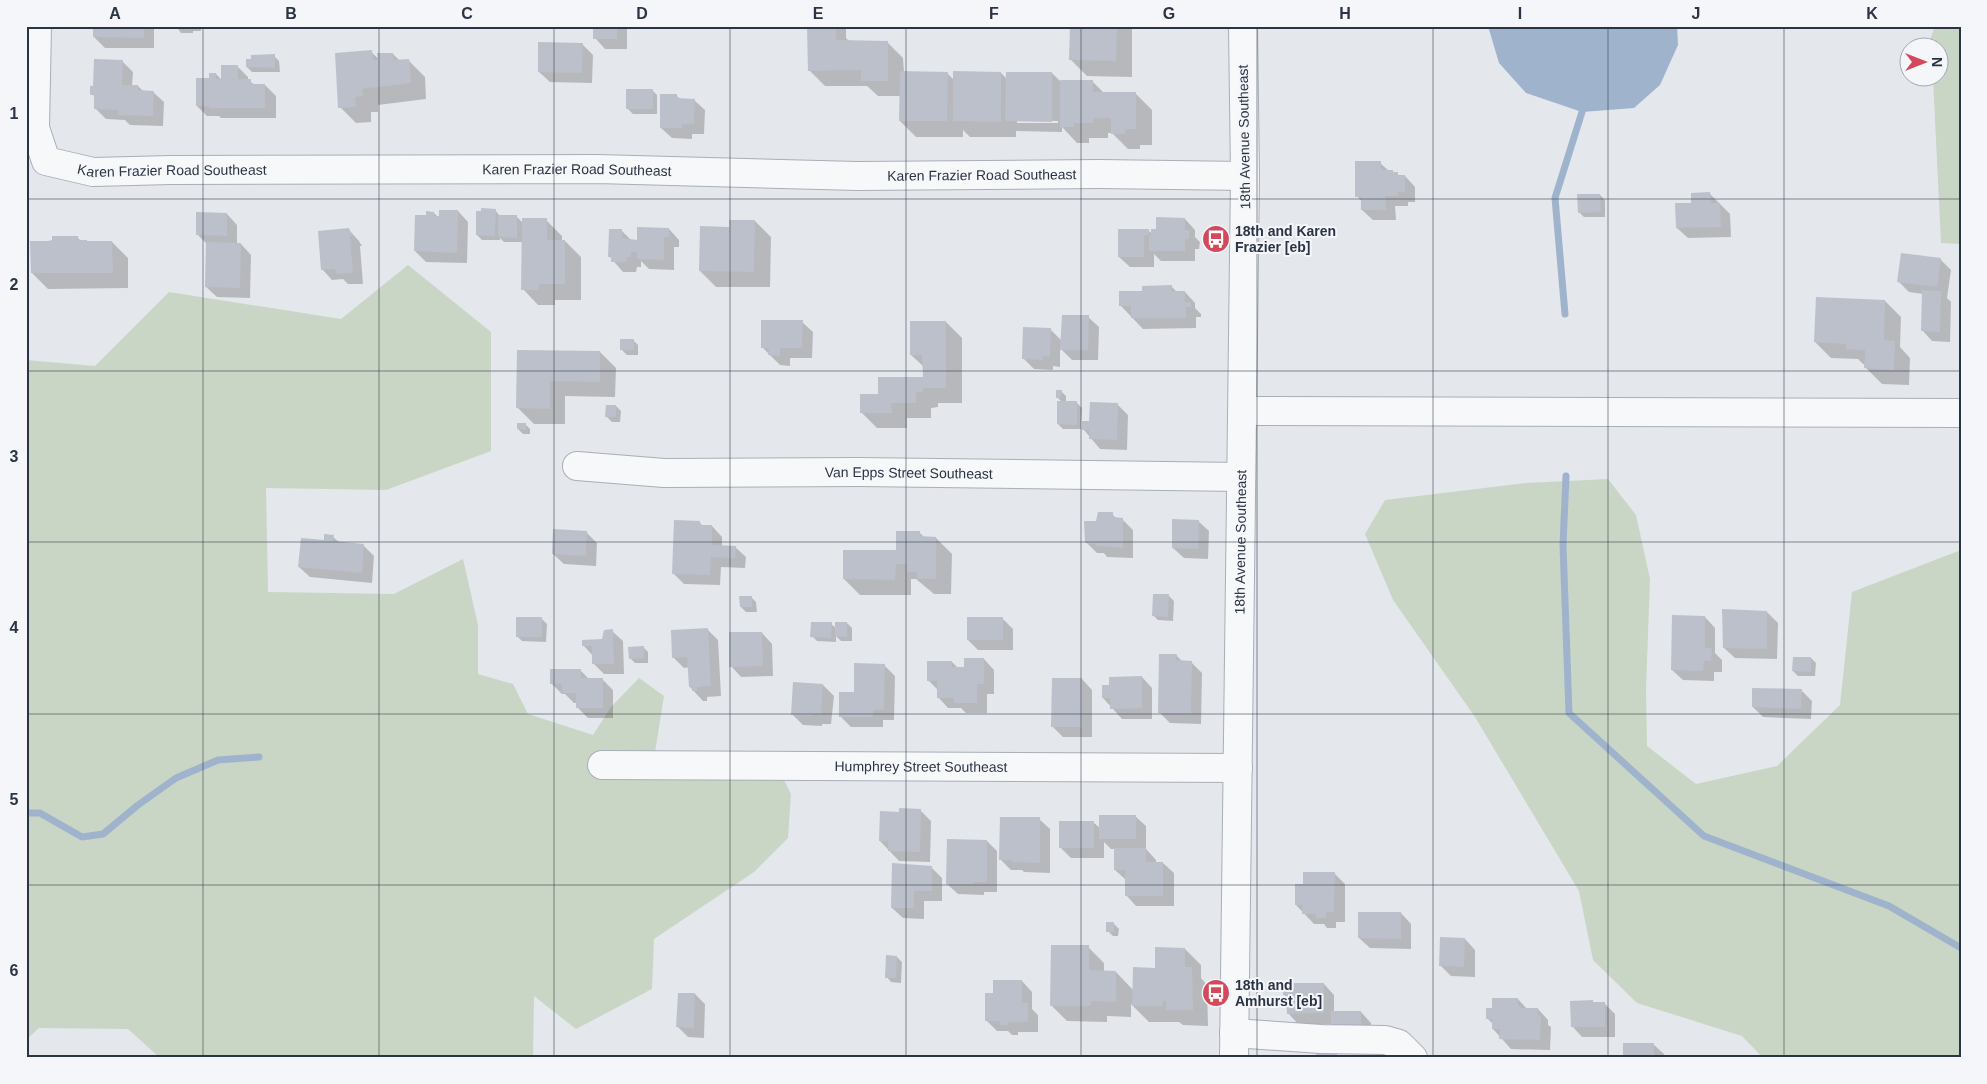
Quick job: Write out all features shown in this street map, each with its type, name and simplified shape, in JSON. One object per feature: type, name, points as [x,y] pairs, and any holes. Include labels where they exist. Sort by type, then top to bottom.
[{"type":"street","name":"Karen Frazier Road Southeast","points":[[38,26],[36,128],[46,162],[93,172],[170,170],[597,169],[858,176],[1099,174],[1245,176]]},
{"type":"street","name":"18th Avenue Southeast","points":[[1234,1045],[1243,411],[1245,176],[1243,26]]},
{"type":"street","points":[[1243,411],[1961,413]]},
{"type":"street","name":"Van Epps Street Southeast","points":[[576,466],[664,473],[859,472],[1241,477]]},
{"type":"street","name":"Humphrey Street Southeast","points":[[602,765],[1238,768]]},
{"type":"street","points":[[1234,1045],[1321,1039],[1385,1040],[1399,1044],[1413,1058]]},
{"type":"green space","points":[[1935,26],[1961,26],[1961,244],[1941,243],[1933,88],[1950,88],[1950,38],[1931,37]]},
{"type":"green space","points":[[408,265],[491,332],[491,451],[386,490],[266,488],[268,592],[394,594],[463,559],[478,625],[478,674],[513,684],[528,714],[593,735],[611,707],[639,678],[664,696],[653,765],[777,766],[791,794],[788,838],[754,872],[654,939],[652,989],[576,1029],[534,996],[533,1058],[160,1058],[128,1029],[39,1028],[26,1040],[26,360],[95,366],[169,292],[341,319]]},
{"type":"green space","points":[[1608,479],[1636,515],[1650,579],[1646,689],[1647,746],[1696,784],[1777,766],[1840,705],[1852,592],[1961,550],[1961,1058],[1763,1058],[1742,1036],[1637,1003],[1593,960],[1579,891],[1475,717],[1393,600],[1365,534],[1385,500],[1526,483]]},
{"type":"water","points":[[1488,26],[1677,26],[1678,45],[1660,85],[1634,108],[1582,112],[1526,93],[1499,63]]},
{"type":"building","points":[[93,26],[144,26],[144,38],[93,37]]},
{"type":"building","points":[[593,26],[617,26],[617,39],[593,39]]},
{"type":"building","points":[[807,26],[836,26],[836,40],[888,41],[888,81],[861,81],[861,70],[808,71]]},
{"type":"building","points":[[1070,26],[1117,26],[1116,61],[1069,60]]},
{"type":"building","points":[[538,42],[583,43],[582,73],[538,72]]},
{"type":"building","points":[[372,50],[373,60],[378,60],[377,53],[393,53],[394,60],[409,59],[411,83],[362,89],[363,96],[355,97],[356,107],[338,108],[335,53]]},
{"type":"building","points":[[275,54],[275,68],[246,67],[246,59],[251,59],[251,55]]},
{"type":"building","points":[[94,59],[123,60],[122,85],[138,85],[138,90],[154,91],[153,116],[118,115],[118,110],[94,109],[94,95],[90,95],[90,86],[93,86]]},
{"type":"building","points":[[221,65],[238,65],[238,79],[251,79],[251,84],[265,84],[265,108],[209,108],[209,106],[196,106],[196,78],[209,78],[209,73],[216,73],[216,79],[221,79]]},
{"type":"building","points":[[900,71],[948,72],[947,121],[899,121]]},
{"type":"building","points":[[953,71],[1001,72],[1001,122],[953,121]]},
{"type":"building","points":[[1006,72],[1052,72],[1052,122],[1005,121]]},
{"type":"building","points":[[1060,80],[1093,80],[1093,92],[1136,92],[1136,129],[1125,129],[1125,134],[1111,134],[1111,118],[1093,118],[1093,123],[1074,123],[1074,127],[1060,127]]},
{"type":"building","points":[[626,89],[653,89],[653,109],[626,109]]},
{"type":"building","points":[[660,94],[677,94],[677,98],[695,99],[694,124],[682,124],[682,128],[660,128]]},
{"type":"building","points":[[1355,161],[1381,161],[1381,170],[1393,170],[1393,172],[1398,172],[1398,175],[1405,175],[1405,192],[1398,192],[1398,196],[1385,196],[1386,210],[1361,210],[1361,197],[1355,197]]},
{"type":"building","points":[[1710,192],[1711,203],[1720,203],[1721,227],[1676,228],[1675,203],[1691,203],[1691,193]]},
{"type":"building","points":[[1577,194],[1600,194],[1601,212],[1578,213]]},
{"type":"building","points":[[481,208],[496,209],[495,236],[476,235],[476,211],[481,211]]},
{"type":"building","points":[[439,210],[458,210],[457,253],[414,251],[415,215],[426,215],[426,211],[434,212],[434,216],[439,216]]},
{"type":"building","points":[[196,212],[227,213],[227,236],[196,235]]},
{"type":"building","points":[[498,215],[517,215],[517,238],[498,237]]},
{"type":"building","points":[[1156,217],[1185,218],[1185,230],[1190,230],[1189,239],[1185,239],[1185,251],[1149,251],[1149,235],[1151,236],[1151,229],[1156,229]]},
{"type":"building","points":[[522,218],[547,218],[547,240],[565,240],[565,284],[539,284],[539,290],[521,290]]},
{"type":"building","points":[[729,220],[755,220],[754,272],[699,271],[700,226],[729,227]]},
{"type":"building","points":[[637,227],[669,228],[669,237],[664,237],[664,260],[637,259],[637,252],[631,252],[631,257],[627,257],[626,262],[611,262],[611,257],[608,257],[609,229],[622,229],[622,238],[637,240]]},
{"type":"building","points":[[349,228],[352,236],[350,236],[353,273],[336,274],[335,269],[321,270],[318,231]]},
{"type":"building","points":[[1118,229],[1149,229],[1149,235],[1144,236],[1144,257],[1118,257]]},
{"type":"building","points":[[52,236],[78,236],[78,240],[112,241],[113,273],[31,273],[30,241],[48,241],[52,240]]},
{"type":"building","points":[[206,242],[241,243],[240,288],[205,287]]},
{"type":"building","points":[[1901,253],[1941,258],[1937,287],[1897,282]]},
{"type":"building","points":[[1172,285],[1172,291],[1185,291],[1185,302],[1191,302],[1191,307],[1186,307],[1186,318],[1131,318],[1131,306],[1119,306],[1119,291],[1142,291],[1142,286]]},
{"type":"building","points":[[1922,290],[1941,291],[1940,332],[1921,331]]},
{"type":"building","points":[[1816,297],[1885,300],[1884,340],[1895,341],[1894,370],[1864,368],[1865,350],[1846,349],[1846,344],[1814,342]]},
{"type":"building","points":[[1062,315],[1089,315],[1088,350],[1060,350]]},
{"type":"building","points":[[761,320],[803,320],[802,348],[780,348],[780,356],[768,355],[769,348],[761,348]]},
{"type":"building","points":[[910,321],[946,321],[946,388],[923,388],[923,392],[916,392],[916,403],[891,403],[892,413],[860,413],[860,394],[878,394],[878,377],[923,377],[922,355],[910,355]]},
{"type":"building","points":[[1023,327],[1051,328],[1050,357],[1043,356],[1043,360],[1022,359]]},
{"type":"building","points":[[620,339],[634,339],[634,350],[620,350]]},
{"type":"building","points":[[517,350],[600,351],[600,382],[550,381],[550,409],[516,408]]},
{"type":"building","points":[[1056,390],[1062,390],[1061,398],[1056,398]]},
{"type":"building","points":[[1057,401],[1077,401],[1077,425],[1057,424]]},
{"type":"building","points":[[1090,402],[1118,403],[1117,440],[1089,439],[1089,430],[1082,430],[1082,421],[1089,421]]},
{"type":"building","points":[[606,405],[616,405],[616,417],[605,417]]},
{"type":"building","points":[[517,423],[526,423],[526,430],[517,429]]},
{"type":"building","points":[[1098,512],[1113,512],[1113,517],[1123,518],[1123,548],[1095,546],[1096,544],[1085,543],[1084,521],[1096,521]]},
{"type":"building","points":[[1172,519],[1199,520],[1198,549],[1172,548]]},
{"type":"building","points":[[674,520],[700,521],[700,525],[712,525],[712,545],[736,546],[735,558],[711,557],[710,575],[672,574]]},
{"type":"building","points":[[553,529],[587,531],[586,556],[552,554]]},
{"type":"building","points":[[896,531],[920,531],[920,536],[936,537],[936,579],[917,579],[917,572],[907,572],[907,564],[896,564],[895,580],[843,579],[843,550],[896,550]]},
{"type":"building","points":[[324,534],[334,535],[333,541],[364,544],[362,573],[298,567],[301,538],[324,540]]},
{"type":"building","points":[[1153,594],[1169,594],[1168,617],[1152,616]]},
{"type":"building","points":[[739,596],[752,596],[752,607],[740,607]]},
{"type":"building","points":[[1722,609],[1767,611],[1767,649],[1723,648]]},
{"type":"building","points":[[1672,615],[1705,616],[1705,648],[1712,648],[1711,661],[1704,661],[1703,671],[1671,670]]},
{"type":"building","points":[[516,617],[542,617],[542,637],[516,637]]},
{"type":"building","points":[[967,617],[1003,617],[1003,640],[967,640]]},
{"type":"building","points":[[811,622],[832,622],[831,638],[810,637]]},
{"type":"building","points":[[835,622],[847,622],[847,637],[835,636]]},
{"type":"building","points":[[708,628],[711,686],[697,687],[697,691],[692,691],[692,687],[689,687],[687,657],[672,658],[671,630]]},
{"type":"building","points":[[613,629],[614,664],[592,664],[592,646],[582,646],[582,640],[602,639],[604,630]]},
{"type":"building","points":[[729,632],[762,632],[763,666],[729,667]]},
{"type":"building","points":[[644,646],[644,658],[629,659],[628,647]]},
{"type":"building","points":[[1159,654],[1177,654],[1176,660],[1192,661],[1191,714],[1158,713]]},
{"type":"building","points":[[1793,657],[1811,657],[1811,672],[1792,671]]},
{"type":"building","points":[[964,658],[984,658],[984,684],[977,684],[977,703],[954,703],[954,698],[937,698],[937,681],[927,681],[927,661],[952,661],[952,667],[964,667]]},
{"type":"building","points":[[854,663],[885,664],[884,710],[873,710],[873,717],[839,717],[839,692],[854,692]]},
{"type":"building","points":[[550,669],[581,669],[581,678],[603,678],[603,708],[576,708],[576,693],[562,693],[562,684],[550,684]]},
{"type":"building","points":[[1142,676],[1142,708],[1110,709],[1110,698],[1102,698],[1102,685],[1109,685],[1109,677]]},
{"type":"building","points":[[1052,678],[1082,678],[1082,727],[1051,727]]},
{"type":"building","points":[[793,682],[823,684],[821,715],[791,715]]},
{"type":"building","points":[[1752,688],[1802,689],[1801,709],[1752,707]]},
{"type":"building","points":[[899,808],[921,809],[920,852],[888,851],[888,841],[879,841],[880,811],[899,812]]},
{"type":"building","points":[[1099,815],[1136,815],[1136,839],[1099,839]]},
{"type":"building","points":[[1000,817],[1040,817],[1040,863],[999,860]]},
{"type":"building","points":[[1059,821],[1094,821],[1094,848],[1059,848]]},
{"type":"building","points":[[947,839],[987,840],[987,882],[946,884]]},
{"type":"building","points":[[1114,848],[1146,848],[1146,862],[1163,862],[1163,896],[1125,896],[1125,870],[1114,870]]},
{"type":"building","points":[[892,863],[932,866],[932,891],[914,891],[914,908],[891,908]]},
{"type":"building","points":[[1303,872],[1335,872],[1334,912],[1326,912],[1326,918],[1316,918],[1316,914],[1302,914],[1302,905],[1295,905],[1295,884],[1303,884]]},
{"type":"building","points":[[1358,912],[1401,912],[1401,939],[1358,938]]},
{"type":"building","points":[[1106,922],[1114,922],[1114,932],[1106,932]]},
{"type":"building","points":[[1440,937],[1465,938],[1464,967],[1439,966]]},
{"type":"building","points":[[1051,945],[1089,945],[1089,970],[1116,971],[1116,1002],[1091,1001],[1091,1006],[1050,1006]]},
{"type":"building","points":[[1155,947],[1185,948],[1185,967],[1192,967],[1193,1010],[1166,1010],[1166,1001],[1163,1001],[1163,1006],[1132,1006],[1133,967],[1155,968]]},
{"type":"building","points":[[886,955],[897,956],[896,978],[885,978]]},
{"type":"building","points":[[993,980],[1022,980],[1022,1003],[1028,1003],[1028,1022],[1008,1022],[1008,1025],[1000,1025],[1000,1021],[985,1021],[985,993],[993,993]]},
{"type":"building","points":[[1287,983],[1324,983],[1324,1013],[1287,1014],[1286,995],[1283,995],[1283,990],[1287,990]]},
{"type":"building","points":[[678,993],[695,993],[694,1028],[676,1027]]},
{"type":"building","points":[[1492,998],[1518,998],[1518,1006],[1521,1006],[1521,1008],[1538,1008],[1538,1015],[1541,1016],[1540,1040],[1499,1039],[1500,1029],[1492,1029],[1492,1019],[1486,1019],[1486,1008],[1492,1008]]},
{"type":"building","points":[[1593,1000],[1593,1002],[1605,1002],[1605,1027],[1571,1027],[1570,1001]]},
{"type":"building","points":[[1331,1011],[1361,1011],[1361,1032],[1331,1032]]},
{"type":"building","points":[[1623,1043],[1654,1043],[1654,1058],[1623,1058]]},
{"type":"building","points":[[1316,1051],[1337,1052],[1337,1058],[1316,1058]]},
{"type":"waterway","points":[[1565,314],[1555,198],[1582,112]]},
{"type":"waterway","points":[[1566,476],[1563,545],[1569,713],[1704,836],[1889,906],[1961,948]]},
{"type":"waterway","points":[[26,813],[40,813],[82,837],[103,834],[138,805],[176,778],[218,760],[259,757]]},
{"type":"place","name":"18th and Karen Frazier [eb]","points":[[1216,239]]},
{"type":"place","name":"18th and Amhurst [eb]","points":[[1216,993]]}]
